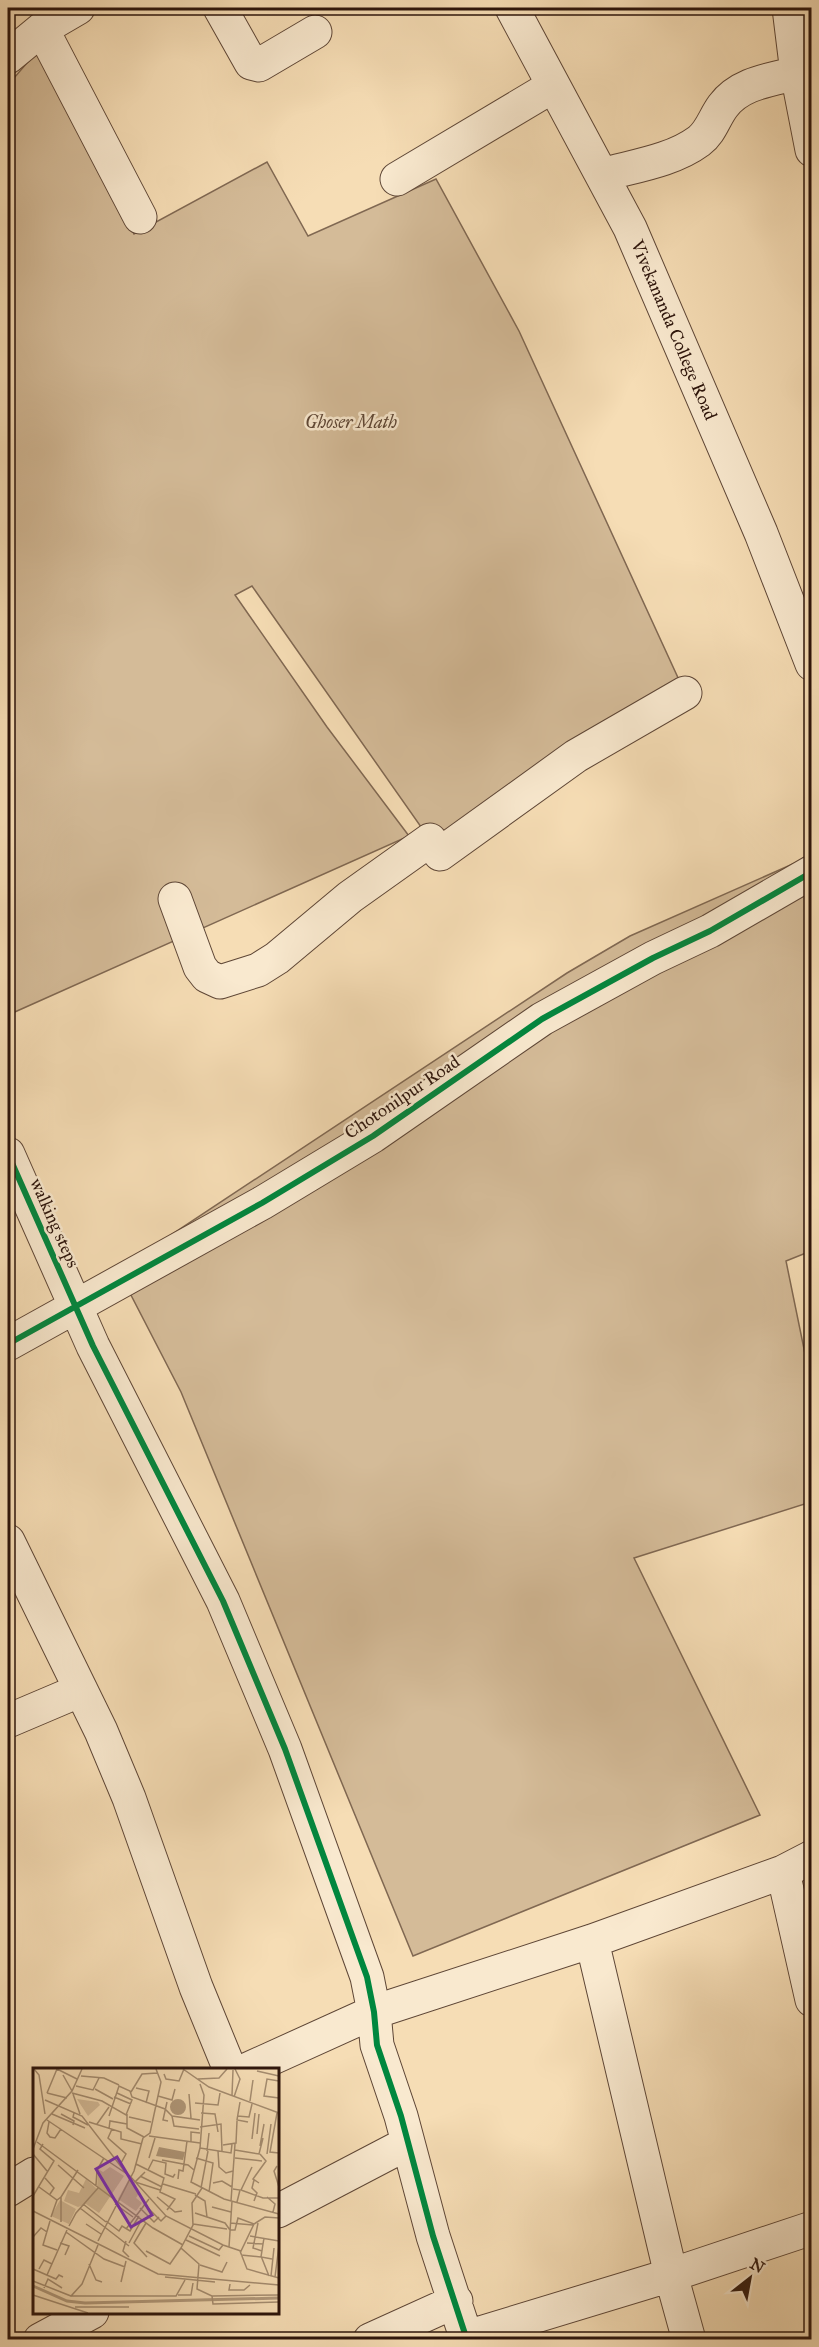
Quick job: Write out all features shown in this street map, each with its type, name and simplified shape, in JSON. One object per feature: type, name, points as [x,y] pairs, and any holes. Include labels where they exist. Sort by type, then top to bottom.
[{"type":"street","points":[[8,57],[42,29],[78,8]]},
{"type":"street","points":[[220,8],[251,63],[259,65],[315,32]]},
{"type":"street","name":"Vivekananda College Road","points":[[512,8],[603,175],[649,270],[761,533],[812,664]]},
{"type":"street","points":[[789,8],[797,73],[812,150]]},
{"type":"street","points":[[42,29],[140,217]]},
{"type":"street","points":[[603,175],[678,153],[701,140],[714,123],[722,107],[736,92],[748,86],[797,73]]},
{"type":"street","points":[[397,179],[553,86]]},
{"type":"street","points":[[175,899],[200,967],[207,976],[220,982],[258,970],[277,958],[350,897],[435,847],[576,756],[686,693]]},
{"type":"street","name":"Chotonilpur Road","points":[[8,1344],[262,1203],[373,1136],[542,1019],[652,958],[710,931],[812,872]]},
{"type":"street","name":"walking steps","points":[[8,1154],[93,1346],[223,1601],[285,1749],[361,1959],[374,2012],[377,2044],[401,2116],[433,2236],[467,2338]]},
{"type":"street","points":[[8,1541],[81,1690],[129,1798],[196,1987],[229,2068]]},
{"type":"street","points":[[8,1721],[81,1690]]},
{"type":"street","points":[[250,2068],[374,2012],[592,1941],[783,1872],[812,1857]]},
{"type":"street","points":[[783,1872],[812,2000]]},
{"type":"street","points":[[592,1941],[671,2275],[689,2340]]},
{"type":"street","points":[[279,2210],[408,2143]]},
{"type":"street","points":[[8,2190],[33,2175]]},
{"type":"street","points":[[467,2338],[671,2275],[812,2228]]},
{"type":"street","points":[[370,2340],[456,2301]]},
{"type":"street","points":[[40,2340],[90,2314]]},
{"type":"green space","name":"Ghoser Math","points":[[38,50],[134,234],[267,162],[308,236],[436,179],[519,331],[685,693],[440,854],[252,586],[235,595],[327,727],[409,836],[8,1015],[8,85]]},
{"type":"green space","points":[[811,856],[811,1251],[786,1261],[811,1383],[811,1502],[634,1558],[760,1815],[413,1956],[181,1392],[118,1270],[567,973],[630,936]]},
{"type":"cycle path","points":[[8,1344],[262,1203],[373,1136],[542,1019],[653,958],[710,931],[812,872]]},
{"type":"cycle path","points":[[8,1154],[93,1346],[223,1601],[285,1749],[367,1977],[374,2012],[377,2045],[401,2116],[433,2236],[467,2340]]}]
